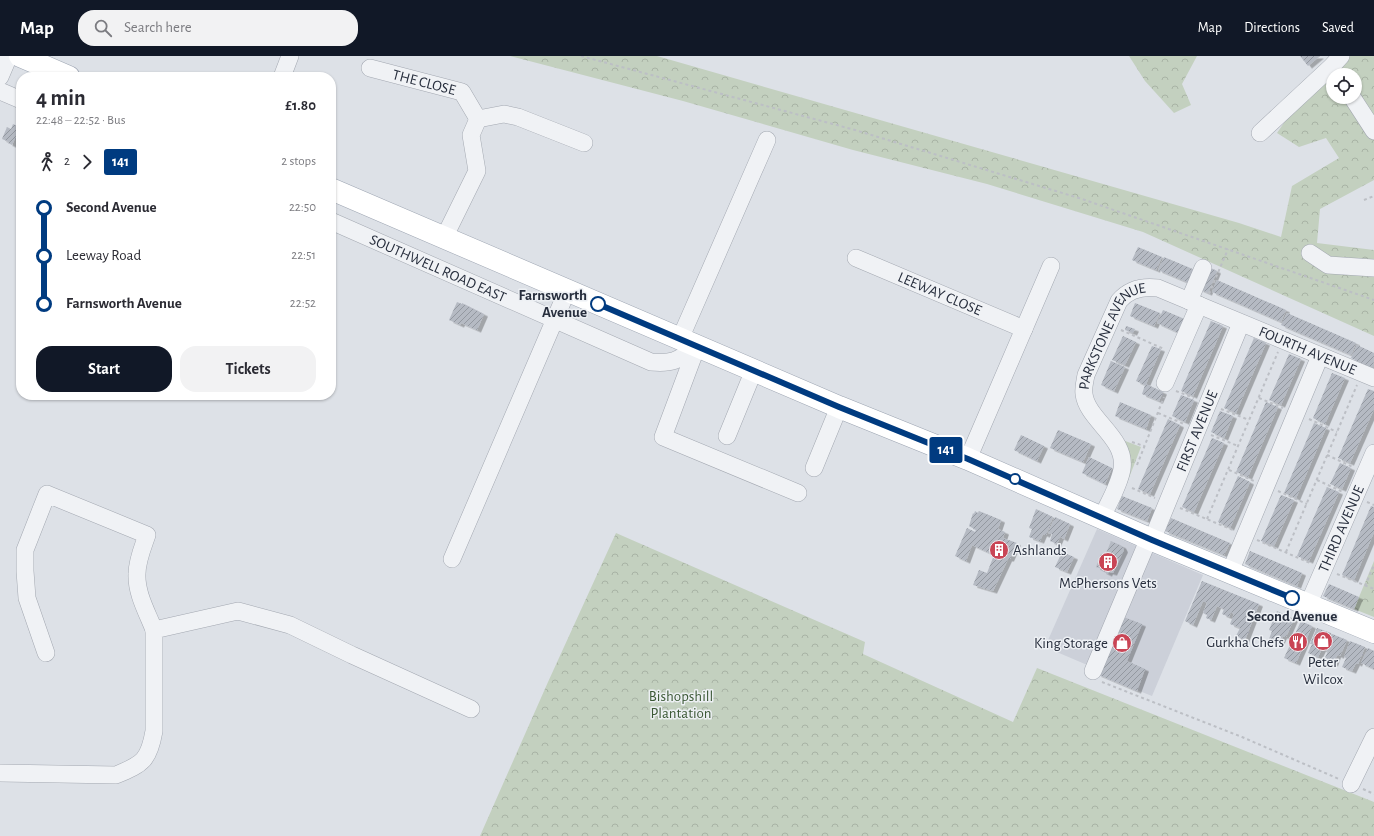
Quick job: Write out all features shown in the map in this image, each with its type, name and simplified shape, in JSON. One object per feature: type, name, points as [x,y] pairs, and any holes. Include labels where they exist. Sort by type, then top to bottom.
[{"type":"main road","points":[[20,56],[57,72]]},
{"type":"main road","name":"SOUTHWELL ROAD EAST","points":[[336,191],[839,407],[968,459],[1150,539],[1374,632]]},
{"type":"street","points":[[0,77],[9,56]]},
{"type":"street","points":[[284,72],[290,56]]},
{"type":"street","points":[[1260,133],[1337,66]]},
{"type":"street","name":"THE CLOSE","points":[[370,68],[462,92],[478,119]]},
{"type":"street","points":[[0,91],[16,98]]},
{"type":"street","points":[[1357,104],[1374,131]]},
{"type":"street","points":[[444,238],[478,171],[471,136],[478,119],[504,114],[518,118],[553,138],[584,143]]},
{"type":"street","points":[[767,140],[689,343],[663,437],[798,493]]},
{"type":"street","name":"SOUTHWELL ROAD EAST","points":[[336,223],[651,362],[664,363],[679,360],[689,343]]},
{"type":"street","points":[[1310,252],[1328,265],[1374,268]]},
{"type":"street","name":"LEEWAY CLOSE","points":[[855,256],[1024,329]]},
{"type":"street","points":[[968,459],[1052,265]]},
{"type":"street","points":[[1166,383],[1197,304],[1203,268]]},
{"type":"street","name":"PARKSTONE AVENUE","points":[[1102,517],[1118,482],[1122,468],[1121,456],[1117,444],[1087,404],[1084,395],[1084,385],[1086,376],[1119,301],[1122,297],[1138,288],[1158,288],[1242,323]]},
{"type":"street","points":[[452,559],[567,291]]},
{"type":"street","name":"FOURTH AVENUE","points":[[1242,323],[1368,376]]},
{"type":"street","name":"FIRST AVENUE","points":[[1093,672],[1242,323]]},
{"type":"street","points":[[1230,572],[1320,356]]},
{"type":"street","points":[[727,436],[754,370]]},
{"type":"street","points":[[814,468],[839,407]]},
{"type":"street","name":"THIRD AVENUE","points":[[1308,605],[1374,453]]},
{"type":"street","points":[[0,773],[116,775],[133,768],[145,759],[152,745],[154,731],[154,630],[139,594],[137,574],[140,552],[147,535],[47,494],[25,550],[27,598],[46,653]]},
{"type":"street","points":[[154,630],[238,610],[290,625],[352,655],[471,708]]},
{"type":"street","points":[[1351,784],[1374,737]]},
{"type":"path","points":[[581,56],[862,132],[1082,199],[1374,300]]},
{"type":"path","points":[[1364,200],[1374,196]]},
{"type":"path","points":[[1197,304],[1228,249]]},
{"type":"path","points":[[1109,325],[1178,355]]},
{"type":"path","points":[[1206,519],[1283,340]]},
{"type":"path","points":[[1286,552],[1327,455],[1368,376]]},
{"type":"path","points":[[1136,467],[1168,387],[1166,383]]},
{"type":"path","points":[[1327,455],[1365,472]]},
{"type":"path","points":[[1374,565],[1364,585],[1374,589]]},
{"type":"path","points":[[1093,672],[1090,677],[1242,737],[1374,794]]},
{"type":"shaded area","points":[[1097,529],[1203,575],[1152,696],[1097,674],[1099,670],[1045,647]]},
{"type":"green space","points":[[510,56],[657,56],[1239,223],[1281,237],[1292,186],[1339,158],[1326,138],[1299,147],[1277,133],[1320,70],[1332,56],[1374,56],[1374,180],[1320,209],[1317,243],[1374,250],[1374,336],[1143,232],[987,184],[853,150],[683,101]]},
{"type":"green space","points":[[1129,56],[1197,56],[1182,84],[1191,105],[1174,113],[1145,81]]},
{"type":"green space","points":[[1120,439],[1141,447],[1127,483]]},
{"type":"green space","name":"Bishopshill Plantation","points":[[616,533],[865,642],[863,654],[1013,722],[1037,668],[1374,802],[1374,836],[480,836]]},
{"type":"green space","points":[[1374,561],[1374,617],[1354,609]]},
{"type":"building","points":[[1300,56],[1320,56],[1308,66]]},
{"type":"building","points":[[13,124],[16,125],[16,136],[12,145],[2,139],[7,127],[11,129]]},
{"type":"building","points":[[1138,247],[1162,257],[1156,270],[1132,260]]},
{"type":"building","points":[[1164,257],[1195,270],[1189,283],[1158,270]]},
{"type":"building","points":[[1209,267],[1217,271],[1208,293],[1199,289]]},
{"type":"building","points":[[1217,280],[1286,310],[1281,322],[1212,292]]},
{"type":"building","points":[[457,302],[484,314],[477,330],[461,323],[460,325],[449,320]]},
{"type":"building","points":[[1135,303],[1160,313],[1154,326],[1130,316]]},
{"type":"building","points":[[1163,310],[1187,320],[1181,334],[1157,323]]},
{"type":"building","points":[[1287,313],[1356,343],[1351,355],[1281,325]]},
{"type":"building","points":[[1211,321],[1223,326],[1193,396],[1181,391]]},
{"type":"building","points":[[1126,326],[1135,329],[1133,333],[1125,330]]},
{"type":"building","points":[[1123,336],[1136,342],[1125,365],[1112,360]]},
{"type":"building","points":[[1254,338],[1266,343],[1236,413],[1224,408]]},
{"type":"building","points":[[1357,345],[1374,353],[1373,368],[1351,358]]},
{"type":"building","points":[[1152,346],[1161,349],[1146,384],[1163,392],[1159,401],[1142,394],[1145,385],[1136,381]]},
{"type":"building","points":[[1289,354],[1301,359],[1281,405],[1269,400]]},
{"type":"building","points":[[1111,361],[1125,367],[1114,391],[1101,385]]},
{"type":"building","points":[[1332,373],[1345,378],[1325,424],[1313,418]]},
{"type":"building","points":[[1368,389],[1374,391],[1374,409],[1350,463],[1338,458]]},
{"type":"building","points":[[1181,395],[1194,400],[1185,422],[1172,416]]},
{"type":"building","points":[[1120,402],[1151,415],[1146,429],[1115,416]]},
{"type":"building","points":[[1266,402],[1278,407],[1248,477],[1236,472]]},
{"type":"building","points":[[1220,411],[1233,416],[1224,438],[1211,432]]},
{"type":"building","points":[[1168,419],[1180,425],[1150,494],[1138,489]]},
{"type":"building","points":[[1314,423],[1326,428],[1296,498],[1284,493]]},
{"type":"building","points":[[1058,430],[1091,444],[1083,462],[1050,448]]},
{"type":"building","points":[[1021,435],[1044,446],[1037,461],[1014,450]]},
{"type":"building","points":[[1212,438],[1224,443],[1194,512],[1182,507]]},
{"type":"building","points":[[1089,457],[1112,468],[1105,484],[1082,473]]},
{"type":"building","points":[[1340,463],[1351,468],[1342,489],[1330,484]]},
{"type":"building","points":[[1238,476],[1250,482],[1230,528],[1218,522]]},
{"type":"building","points":[[1327,487],[1339,492],[1309,561],[1297,556]]},
{"type":"building","points":[[1281,495],[1294,500],[1274,546],[1261,541]]},
{"type":"building","points":[[1122,496],[1152,508],[1147,521],[1117,509]]},
{"type":"building","points":[[1371,506],[1374,507],[1374,532],[1354,580],[1342,575]]},
{"type":"building","points":[[1036,509],[1053,517],[1046,535],[1043,534],[1040,541],[1029,537],[1032,529],[1029,528]]},
{"type":"building","name":"Ashlands","points":[[975,511],[978,513],[979,511],[1001,520],[998,529],[1005,532],[1003,538],[1017,543],[993,591],[973,585],[979,570],[987,573],[994,555],[972,545],[966,561],[955,556],[967,528],[975,532],[976,530],[969,526]]},
{"type":"building","points":[[1055,517],[1070,524],[1064,539],[1060,537],[1057,544],[1050,541],[1052,534],[1048,533]]},
{"type":"building","points":[[1171,518],[1230,543],[1224,555],[1165,531]]},
{"type":"building","name":"McPhersons Vets","points":[[1111,541],[1122,546],[1124,550],[1113,573],[1109,572],[1108,574],[1102,571],[1102,569],[1096,567],[1101,554],[1105,556]]},
{"type":"building","points":[[1250,551],[1302,573],[1297,586],[1245,564]]},
{"type":"building","points":[[1062,552],[1074,557],[1067,572],[1055,567]]},
{"type":"building","points":[[1202,581],[1259,604],[1245,640],[1236,636],[1240,628],[1230,624],[1234,614],[1231,612],[1229,617],[1222,614],[1224,609],[1217,606],[1211,620],[1206,618],[1207,615],[1203,613],[1207,603],[1203,601],[1193,625],[1185,621]]},
{"type":"building","points":[[1329,584],[1359,597],[1354,609],[1323,596]]},
{"type":"building","points":[[1277,611],[1294,619],[1286,637],[1283,636],[1280,643],[1269,639],[1272,631],[1269,630]]},
{"type":"building","name":"King Storage","points":[[1121,616],[1142,624],[1127,661],[1145,669],[1137,691],[1097,674]]},
{"type":"building","name":"Gurkha Chefs","points":[[1301,621],[1312,626],[1296,663],[1284,658]]},
{"type":"building","points":[[1317,628],[1331,633],[1324,650],[1322,649],[1318,657],[1308,653]]},
{"type":"building","points":[[1332,634],[1347,640],[1340,656],[1337,655],[1334,664],[1324,660]]},
{"type":"building","points":[[1350,641],[1365,647],[1358,664],[1356,663],[1352,671],[1342,667]]},
{"type":"building","points":[[1368,648],[1374,651],[1374,669],[1361,663]]},
{"type":"bus line","name":"141","points":[[598,304],[839,407],[968,459],[1152,540],[1292,598]]},
{"type":"place","name":"Farnsworth Avenue","points":[[598,304]]},
{"type":"place","name":"Ashlands","points":[[999,550]]},
{"type":"place","name":"McPhersons Vets","points":[[1108,562]]},
{"type":"place","name":"Second Avenue","points":[[1292,598]]},
{"type":"place","name":"Peter Wilcox","points":[[1323,641]]},
{"type":"place","name":"Gurkha Chefs","points":[[1298,642]]},
{"type":"place","name":"King Storage","points":[[1122,643]]}]
